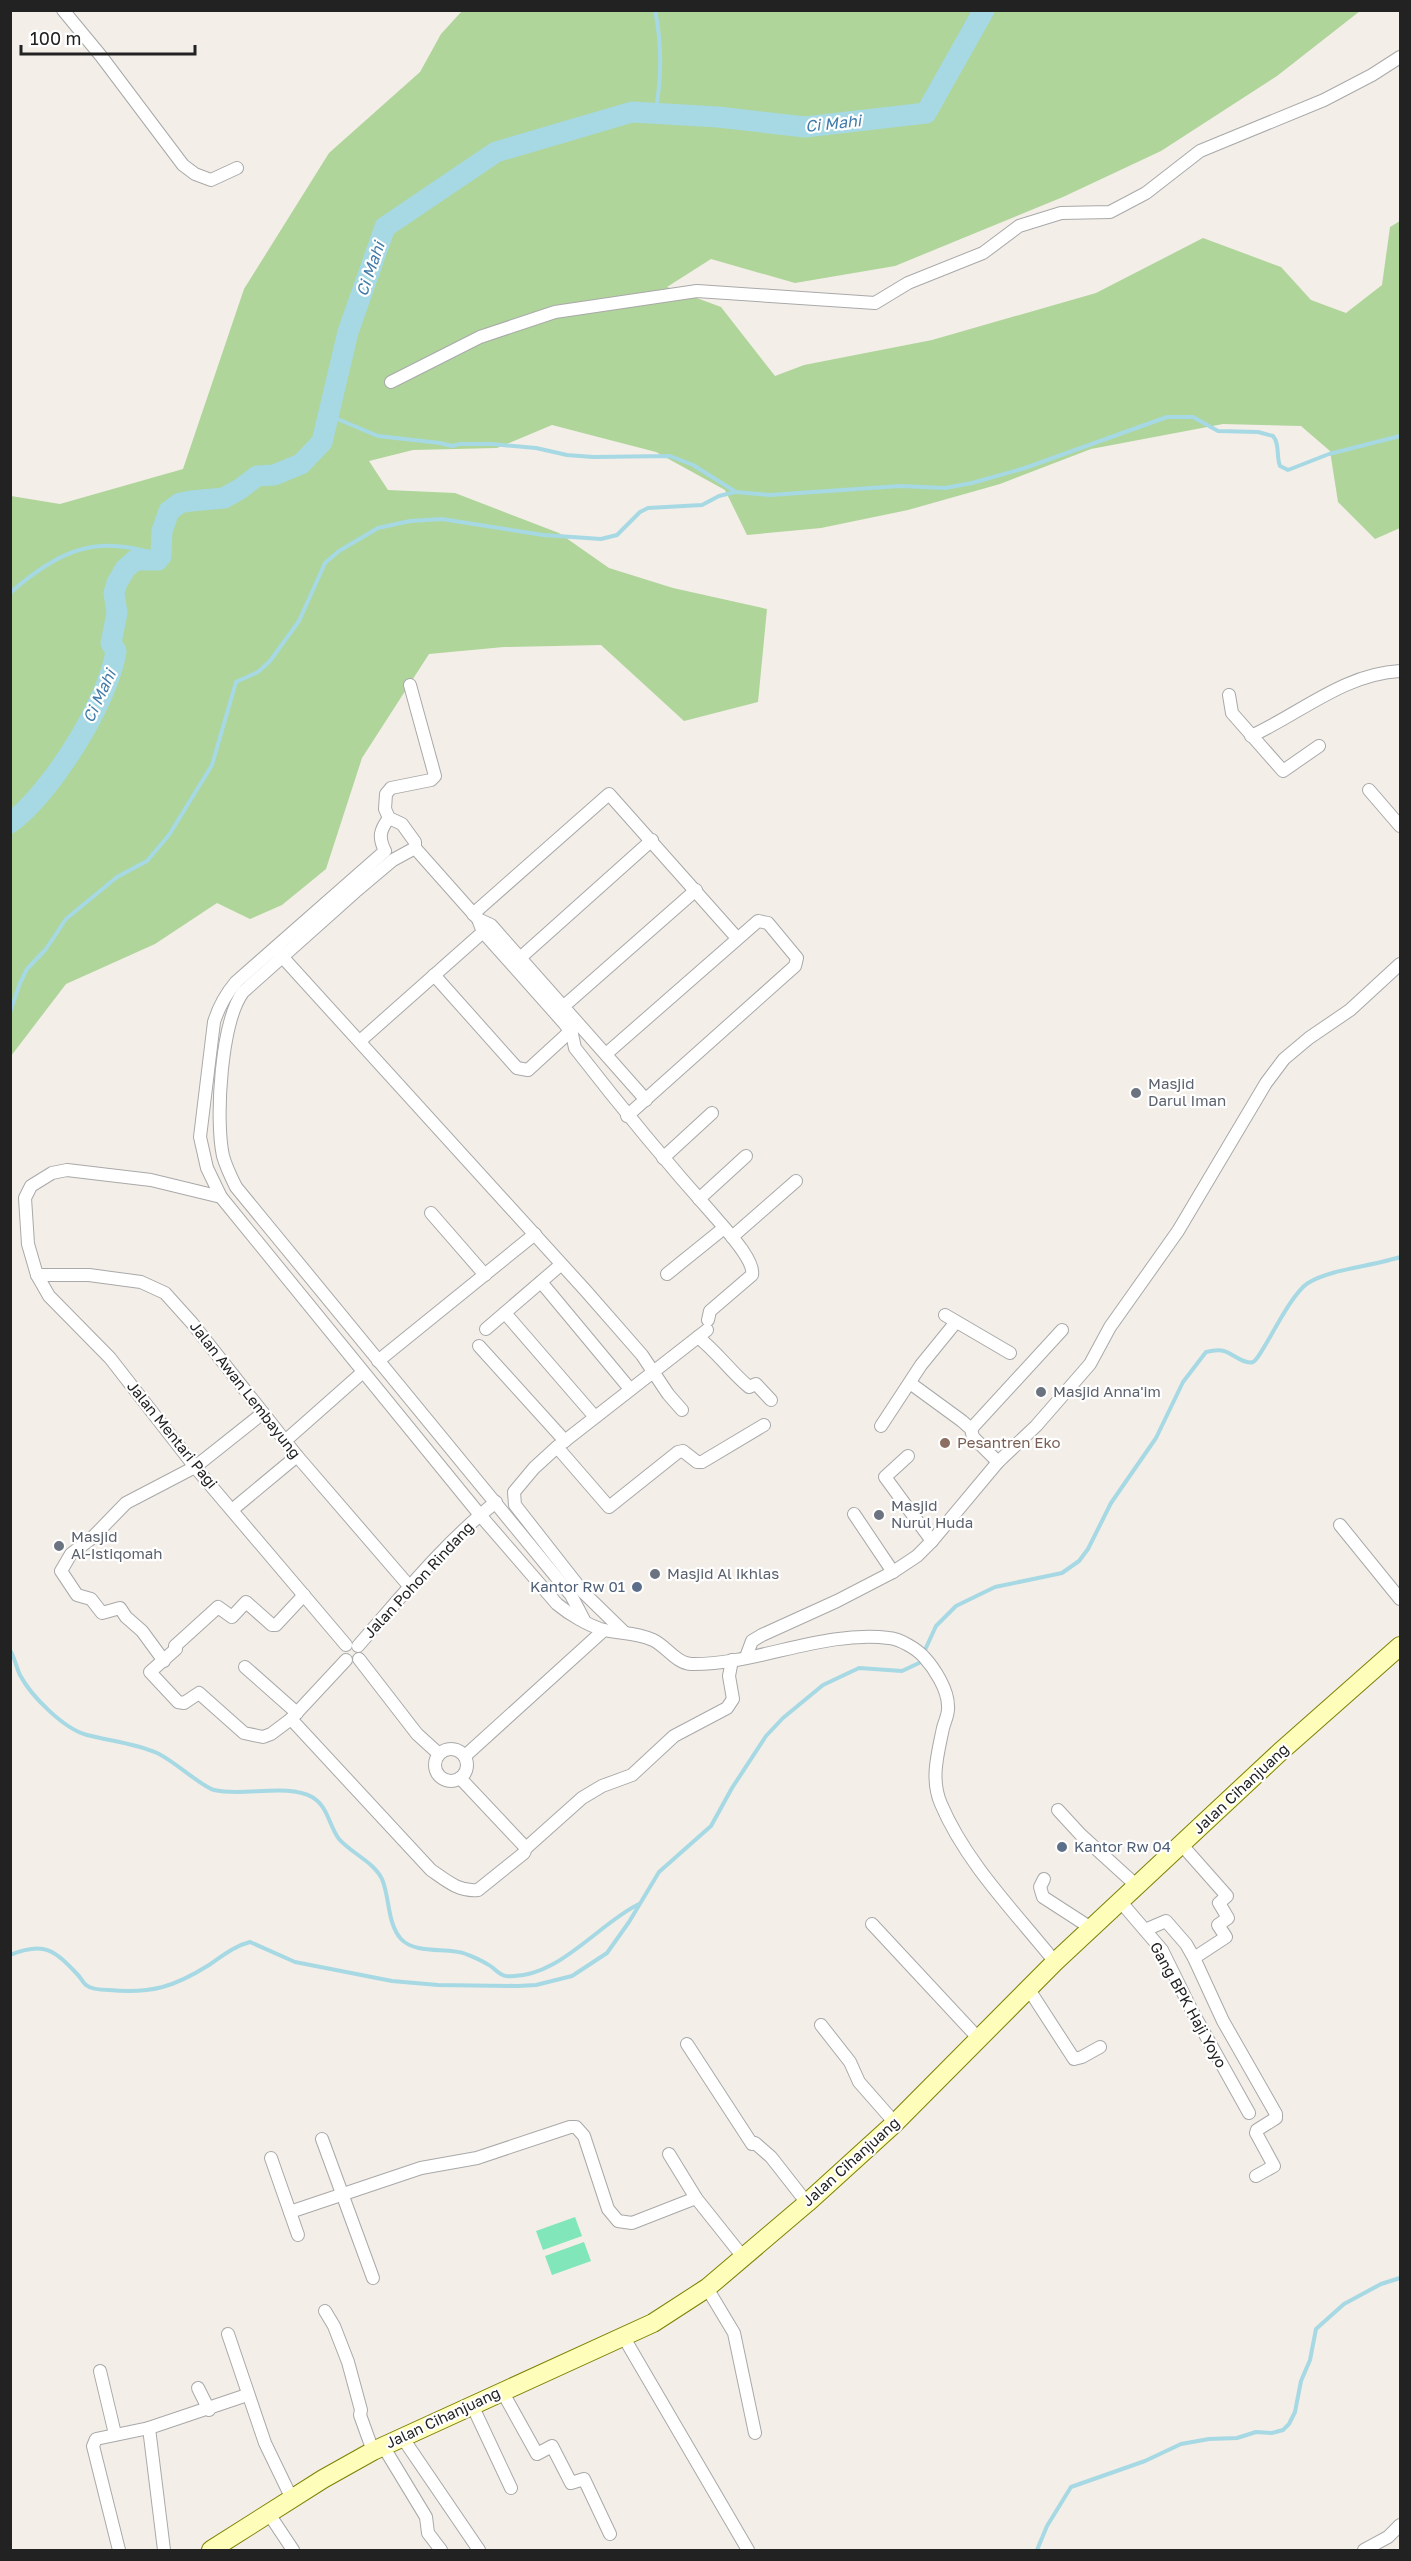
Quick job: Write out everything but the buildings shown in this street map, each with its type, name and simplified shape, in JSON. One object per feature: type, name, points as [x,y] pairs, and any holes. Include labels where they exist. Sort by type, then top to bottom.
[{"type":"main road","name":"Jalan Cihanjuang","points":[[211,2550],[378,2448],[653,2323],[707,2288],[807,2203],[895,2123],[980,2040],[1028,1988],[1091,1928],[1280,1752],[1401,1646]]},
{"type":"street","points":[[63,10],[101,56],[183,165],[206,180],[217,179],[237,168]]},
{"type":"street","points":[[391,382],[480,337],[555,312],[697,291],[875,303],[908,283],[983,253],[1019,226],[1061,213],[1110,212],[1146,193],[1200,151],[1324,100],[1401,57]]},
{"type":"street","points":[[1251,736],[1346,683],[1379,672],[1401,671]]},
{"type":"street","points":[[410,685],[435,776],[431,780],[391,788],[384,800],[389,818],[402,824],[415,842],[415,848],[476,916],[491,926],[564,1006],[575,1028],[575,1048],[627,1116],[728,1232],[752,1266],[752,1275],[710,1311],[704,1329],[630,1389],[620,1400],[561,1444],[517,1486],[513,1498],[515,1506],[584,1593],[624,1632]]},
{"type":"street","points":[[1229,695],[1232,713],[1283,771],[1319,746]]},
{"type":"street","points":[[1369,790],[1401,826]]},
{"type":"street","points":[[476,916],[609,794],[737,938]]},
{"type":"street","points":[[389,818],[382,828],[380,840],[389,856]]},
{"type":"street","points":[[520,958],[652,840]]},
{"type":"street","points":[[415,848],[389,856],[278,952],[236,982],[225,994],[214,1022],[200,1137],[207,1168],[221,1197],[480,1515],[556,1604],[604,1630],[624,1632],[655,1641],[687,1664],[732,1660],[849,1639],[889,1638],[899,1641],[924,1656],[938,1677],[948,1707],[934,1776],[940,1803],[962,1842],[992,1885],[1055,1962]]},
{"type":"street","points":[[564,1006],[696,890]]},
{"type":"street","points":[[476,916],[483,932],[575,1028],[606,1054],[646,1100]]},
{"type":"street","points":[[606,1054],[755,922],[764,920],[797,958],[797,963],[627,1116]]},
{"type":"street","points":[[360,1041],[483,932]]},
{"type":"street","points":[[278,952],[243,992],[231,1013],[227,1030],[221,1135],[227,1168],[236,1187],[571,1595],[584,1620]]},
{"type":"street","points":[[278,952],[642,1355],[652,1372],[682,1410]]},
{"type":"street","points":[[746,1657],[752,1641],[894,1572],[917,1556],[932,1541],[998,1462],[1036,1426],[1090,1364],[1110,1327],[1178,1231],[1266,1083],[1284,1059],[1309,1038],[1350,1010],[1401,964]]},
{"type":"street","points":[[434,975],[517,1068],[528,1070],[575,1028]]},
{"type":"street","points":[[219,1007],[231,1013]]},
{"type":"street","points":[[663,1158],[712,1113]]},
{"type":"street","points":[[699,1199],[746,1156]]},
{"type":"street","name":"Jalan Mentari Pagi","points":[[221,1197],[151,1180],[67,1170],[52,1173],[31,1186],[25,1198],[27,1244],[37,1275],[49,1296],[110,1358],[195,1467],[304,1594],[417,1734],[439,1755]]},
{"type":"street","points":[[668,1274],[796,1182]]},
{"type":"street","points":[[431,1213],[484,1275]]},
{"type":"street","points":[[285,1441],[362,1371],[367,1358],[378,1360],[534,1233]]},
{"type":"street","points":[[486,1329],[557,1268]]},
{"type":"street","name":"Jalan Awan Lembayung","points":[[37,1275],[89,1275],[141,1282],[156,1287],[174,1301],[297,1456],[410,1587]]},
{"type":"street","points":[[540,1282],[630,1389]]},
{"type":"street","points":[[505,1313],[595,1417]]},
{"type":"street","points":[[945,1315],[1010,1353]]},
{"type":"street","points":[[881,1426],[921,1365],[956,1322]]},
{"type":"street","points":[[704,1329],[718,1353],[741,1381],[749,1387],[756,1384],[761,1387],[771,1400]]},
{"type":"street","points":[[971,1429],[1062,1330]]},
{"type":"street","points":[[479,1346],[561,1444],[609,1507],[678,1452],[682,1451],[697,1462],[702,1462],[764,1425]]},
{"type":"street","points":[[910,1383],[971,1429],[973,1437],[998,1462]]},
{"type":"street","points":[[263,1413],[195,1467],[126,1503],[92,1538],[71,1554],[61,1567],[61,1571],[77,1595],[91,1599],[102,1613],[120,1608],[126,1617],[142,1631],[164,1661],[176,1649],[175,1646],[218,1607],[232,1617],[246,1602],[272,1625],[276,1625],[304,1594]]},
{"type":"street","points":[[232,1510],[297,1456]]},
{"type":"street","points":[[908,1456],[885,1477],[932,1541]]},
{"type":"street","name":"Jalan Pohon Rindang","points":[[164,1661],[150,1672],[178,1702],[184,1703],[199,1693],[237,1728],[254,1737],[271,1734],[294,1716],[410,1587],[480,1515],[496,1502]]},
{"type":"street","points":[[854,1514],[894,1572]]},
{"type":"street","points":[[1340,1525],[1401,1599]]},
{"type":"street","points":[[465,1756],[604,1630]]},
{"type":"street","points":[[245,1667],[294,1716],[432,1870],[456,1887],[469,1891],[478,1890],[524,1853],[526,1848],[582,1798],[602,1786],[632,1775],[674,1736],[732,1703],[729,1676],[732,1660]]},
{"type":"street","points":[[452,1749],[465,1756],[467,1766],[460,1778],[450,1781],[441,1777],[435,1763],[439,1755],[452,1749]]},
{"type":"street","points":[[460,1778],[526,1848]]},
{"type":"street","points":[[1058,1810],[1081,1835],[1137,1886]]},
{"type":"street","points":[[1181,1844],[1227,1896],[1219,1903],[1228,1917],[1218,1925],[1226,1937],[1194,1958]]},
{"type":"street","points":[[1044,1879],[1040,1887],[1043,1897],[1091,1928]]},
{"type":"street","name":"Gang BPK Haji Yoyo","points":[[1120,1901],[1162,1950],[1191,2011],[1249,2113]]},
{"type":"street","points":[[1145,1930],[1166,1921],[1186,1944],[1223,2021],[1276,2114],[1276,2118],[1256,2133],[1274,2166],[1256,2176]]},
{"type":"street","points":[[872,1924],[980,2040]]},
{"type":"street","points":[[1028,1988],[1074,2059],[1100,2047]]},
{"type":"street","points":[[821,2025],[850,2062],[859,2082],[895,2123]]},
{"type":"street","points":[[687,2044],[752,2144],[755,2143],[771,2157],[807,2203]]},
{"type":"street","points":[[290,2212],[421,2168],[477,2158],[570,2127],[576,2127],[584,2136],[608,2209],[618,2221],[632,2223],[696,2198]]},
{"type":"street","points":[[322,2139],[373,2278]]},
{"type":"street","points":[[669,2154],[696,2198],[742,2257]]},
{"type":"street","points":[[271,2158],[298,2235]]},
{"type":"street","points":[[707,2288],[734,2333],[756,2433]]},
{"type":"street","points":[[325,2311],[334,2326],[348,2362],[361,2410],[360,2415],[378,2448],[426,2517],[428,2533],[441,2550]]},
{"type":"street","points":[[228,2334],[265,2443],[292,2499]]},
{"type":"street","points":[[623,2336],[748,2550]]},
{"type":"street","points":[[100,2371],[115,2434]]},
{"type":"street","points":[[198,2388],[209,2410]]},
{"type":"street","points":[[502,2391],[537,2454],[553,2447],[571,2483],[584,2479],[610,2535]]},
{"type":"street","points":[[119,2550],[93,2446],[98,2438],[149,2428],[209,2410],[247,2395]]},
{"type":"street","points":[[472,2405],[511,2488]]},
{"type":"street","points":[[149,2428],[164,2550]]},
{"type":"street","points":[[405,2436],[449,2495]]},
{"type":"street","points":[[405,2436],[479,2550]]},
{"type":"street","points":[[269,2514],[293,2550]]},
{"type":"street","points":[[1364,2550],[1388,2537],[1401,2525]]},
{"type":"green space","points":[[462,11],[1360,11],[1277,76],[1161,151],[1063,197],[895,266],[795,283],[711,259],[667,287],[721,307],[775,376],[804,365],[932,340],[1096,293],[1203,238],[1281,267],[1311,300],[1346,313],[1382,285],[1390,227],[1400,221],[1400,528],[1375,539],[1338,502],[1330,451],[1301,426],[1223,424],[1091,449],[1000,484],[908,510],[821,528],[747,535],[725,490],[656,452],[552,425],[497,448],[413,450],[369,461],[388,490],[455,493],[559,533],[609,568],[673,588],[767,609],[758,702],[684,721],[601,645],[504,647],[429,654],[362,758],[326,869],[282,905],[250,919],[217,903],[155,944],[66,984],[11,1056],[11,496],[60,504],[183,469],[244,289],[329,153],[420,72],[441,34]]},
{"type":"green space","points":[[575,2217],[582,2236],[543,2250],[536,2231]]},
{"type":"green space","points":[[584,2242],[591,2261],[552,2275],[545,2256]]},
{"type":"waterway","points":[[655,10],[660,62],[655,114]]},
{"type":"waterway","name":"Ci Mahi","points":[[10,823],[43,791],[60,769],[90,719],[111,671],[116,651],[111,643],[117,613],[114,593],[117,583],[125,569],[135,560],[158,560],[161,556],[162,531],[169,511],[180,503],[224,498],[257,476],[274,475],[301,464],[322,442],[348,332],[385,227],[496,152],[632,112],[718,117],[805,127],[926,113],[984,10]]},
{"type":"waterway","points":[[328,415],[378,436],[452,446],[492,444],[593,457],[670,456],[693,465],[736,492],[770,495],[900,486],[945,488],[972,483],[1025,468],[1167,417],[1193,417],[1218,431],[1258,432],[1273,436],[1280,466],[1288,470],[1329,454],[1400,436]]},
{"type":"waterway","points":[[10,1012],[27,969],[46,949],[66,919],[117,877],[147,861],[169,835],[212,765],[236,682],[258,672],[270,661],[299,621],[325,563],[339,551],[378,528],[410,521],[442,519],[543,535],[601,539],[617,535],[640,512],[648,508],[702,505],[719,496],[735,492]]},
{"type":"waterway","points":[[10,593],[45,566],[62,556],[80,550],[98,546],[117,546],[161,556]]},
{"type":"waterway","points":[[10,1955],[32,1949],[48,1950],[62,1959],[88,1987],[124,1991],[150,1990],[173,1984],[196,1973],[233,1949],[250,1942],[295,1962],[392,1981],[438,1985],[518,1986],[536,1985],[572,1976],[607,1953],[659,1872],[711,1826],[732,1788],[766,1736],[783,1718],[823,1685],[859,1668],[902,1671],[919,1663],[936,1626],[956,1606],[995,1587],[1062,1573],[1079,1561],[1088,1549],[1111,1503],[1156,1438],[1183,1382],[1206,1352],[1222,1350],[1246,1362],[1253,1362],[1263,1350],[1292,1300],[1308,1283],[1328,1274],[1400,1257]]},
{"type":"waterway","points":[[10,1650],[20,1675],[32,1692],[49,1711],[78,1732],[157,1753],[214,1790],[225,1792],[278,1790],[302,1793],[312,1797],[322,1806],[339,1839],[368,1863],[382,1879],[393,1926],[396,1933],[407,1944],[423,1949],[459,1952],[482,1961],[503,1975],[524,1975],[542,1970],[560,1960],[639,1904]]},
{"type":"waterway","points":[[1037,2550],[1047,2526],[1071,2487],[1145,2461],[1181,2444],[1283,2430],[1295,2412],[1316,2329],[1344,2304],[1381,2284],[1400,2278]]},
{"type":"place","name":"Masjid Darul Iman","points":[[1136,1093]]},
{"type":"place","name":"Masjid Anna'im","points":[[1041,1392]]},
{"type":"place","name":"Pesantren Eko","points":[[945,1443]]},
{"type":"place","name":"Masjid Nurul Huda","points":[[879,1515]]},
{"type":"place","name":"Masjid Al-Istiqomah","points":[[59,1546]]},
{"type":"place","name":"Masjid Al Ikhlas","points":[[655,1574]]},
{"type":"place","name":"Kantor Rw 01","points":[[637,1587]]},
{"type":"place","name":"Kantor Rw 04","points":[[1062,1847]]}]
